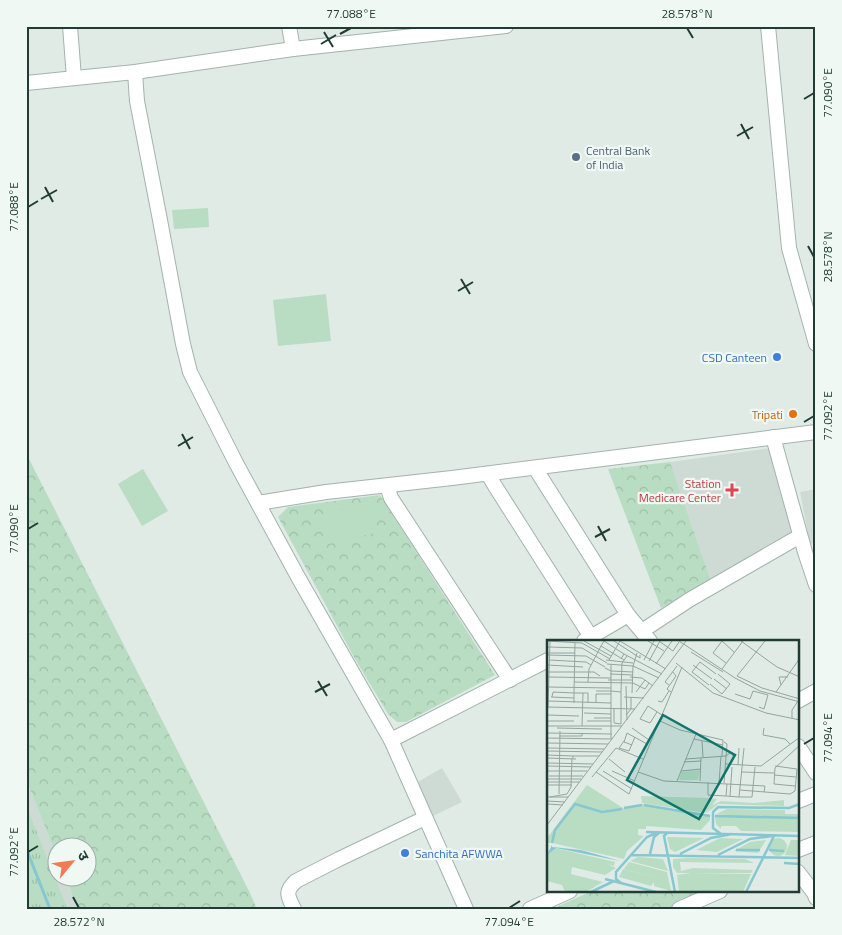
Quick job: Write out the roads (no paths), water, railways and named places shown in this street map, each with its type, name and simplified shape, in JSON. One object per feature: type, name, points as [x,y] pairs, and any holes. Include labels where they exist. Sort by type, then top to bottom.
[{"type":"street","points":[[70,26],[74,78]]},
{"type":"street","points":[[289,26],[293,49]]},
{"type":"street","points":[[27,79],[74,78],[135,72],[293,49],[506,26]]},
{"type":"street","points":[[768,26],[789,248],[816,344]]},
{"type":"street","points":[[135,72],[137,101],[190,372],[236,463],[298,577],[391,740],[466,909]]},
{"type":"street","points":[[258,503],[326,492],[488,474],[816,432]]},
{"type":"street","points":[[774,438],[794,518],[816,585]]},
{"type":"street","points":[[535,468],[628,614],[646,636],[689,600],[800,536]]},
{"type":"street","points":[[488,474],[587,639],[628,614]]},
{"type":"street","points":[[387,486],[392,498],[510,680]]},
{"type":"street","points":[[391,740],[547,661]]},
{"type":"street","points":[[800,700],[816,691]]},
{"type":"street","points":[[800,749],[816,774]]},
{"type":"street","points":[[800,800],[816,794]]},
{"type":"street","points":[[294,909],[288,897],[288,890],[296,881],[425,818]]},
{"type":"street","points":[[800,849],[816,843]]},
{"type":"street","points":[[800,875],[815,894]]},
{"type":"street","points":[[530,909],[568,892]]},
{"type":"street","points":[[679,909],[706,904],[719,892]]},
{"type":"waterway","points":[[26,848],[50,909]]},
{"type":"place","name":"Central Bank of India","points":[[576,157]]},
{"type":"place","name":"CSD Canteen","points":[[777,357]]},
{"type":"place","name":"Tripati","points":[[793,414]]},
{"type":"place","name":"Station Medicare Center","points":[[732,490]]},
{"type":"place","name":"Sanchita AFWWA","points":[[405,853]]}]
